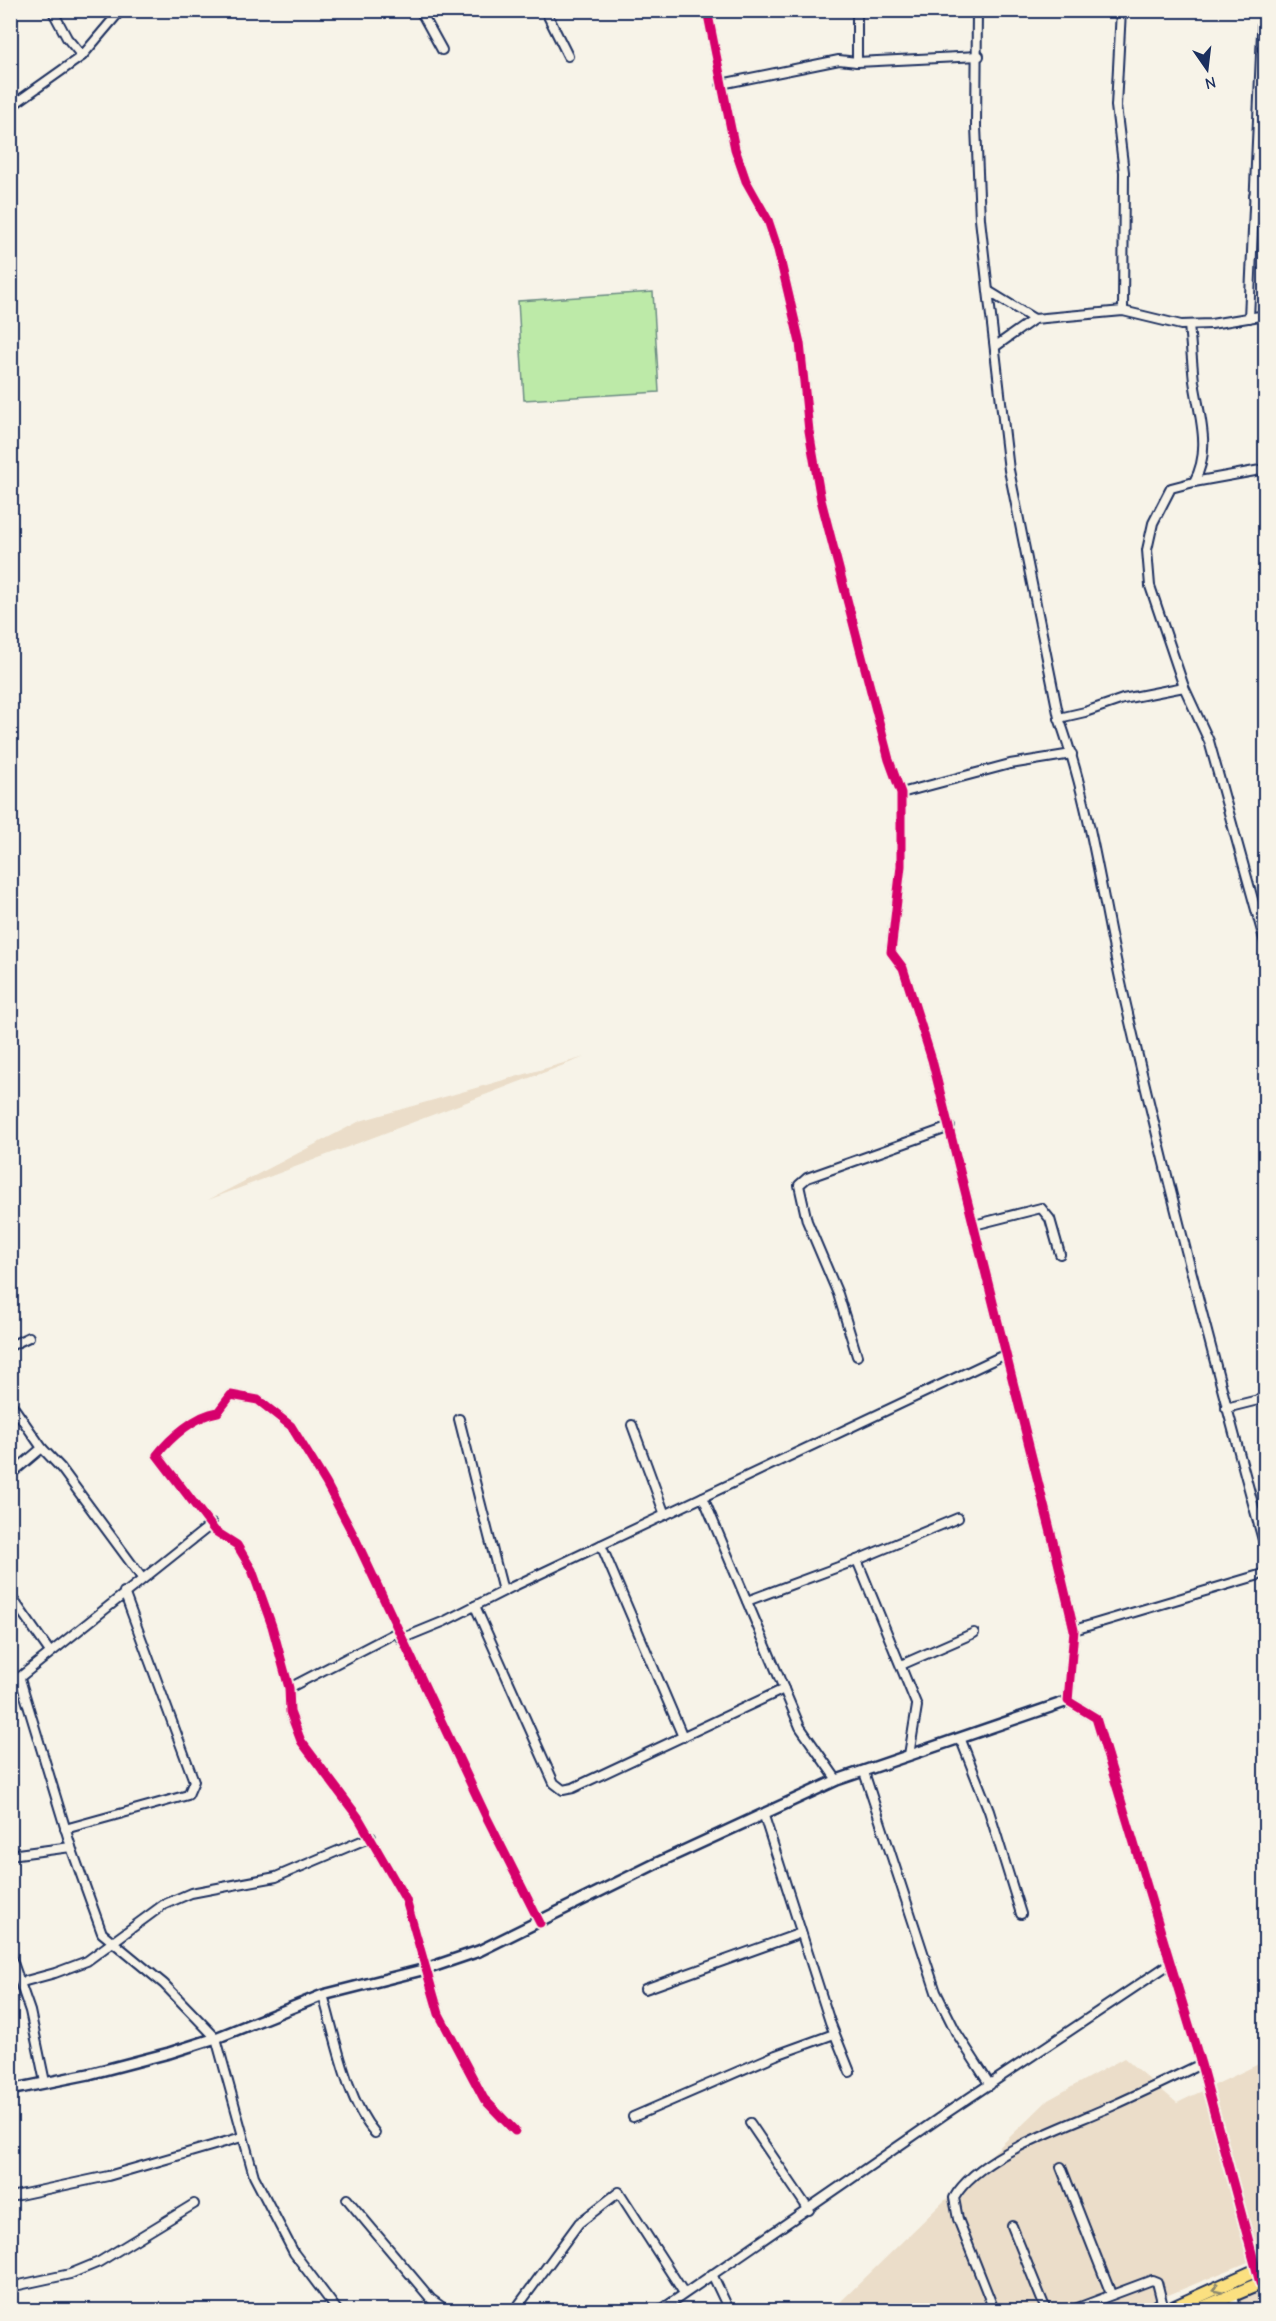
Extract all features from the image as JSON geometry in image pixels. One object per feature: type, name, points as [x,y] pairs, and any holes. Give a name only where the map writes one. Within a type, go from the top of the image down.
[{"type":"highway","points":[[1168,2310],[1261,2268]]},
{"type":"highway","points":[[1197,2310],[1263,2282]]},
{"type":"street","points":[[52,10],[67,38],[82,56]]},
{"type":"street","points":[[10,107],[82,56],[121,10]]},
{"type":"street","points":[[420,10],[442,50]]},
{"type":"street","points":[[545,10],[568,56]]},
{"type":"street","points":[[707,10],[735,149],[746,181],[768,220],[778,250],[800,343],[808,431],[821,500],[889,760],[901,793],[901,866],[891,952],[903,968],[914,999],[950,1127],[1074,1630],[1068,1701]]},
{"type":"street","points":[[857,10],[857,62]]},
{"type":"street","points":[[977,10],[979,56],[977,148],[987,291],[996,346],[1008,470],[1059,718],[1072,754],[1102,879],[1123,991],[1226,1408],[1266,1551]]},
{"type":"street","points":[[1121,10],[1116,106],[1124,172],[1123,311]]},
{"type":"street","points":[[1250,318],[1263,10]]},
{"type":"street","points":[[721,84],[825,62],[979,56]]},
{"type":"street","points":[[1254,196],[1266,195]]},
{"type":"street","points":[[987,291],[1034,319]]},
{"type":"street","points":[[996,346],[1034,319],[1123,311],[1189,325],[1266,315]]},
{"type":"street","points":[[1189,325],[1194,380],[1205,444],[1201,469],[1194,482]]},
{"type":"street","points":[[1266,469],[1171,488],[1153,523],[1147,550],[1150,586],[1184,687],[1209,741],[1266,946]]},
{"type":"street","points":[[1059,718],[1123,699],[1184,687]]},
{"type":"street","points":[[901,793],[1010,764],[1072,754]]},
{"type":"street","points":[[857,1356],[838,1294],[807,1221],[799,1185],[807,1178],[950,1127]]},
{"type":"street","points":[[974,1225],[1041,1208],[1050,1219],[1060,1254]]},
{"type":"street","points":[[10,1346],[29,1337]]},
{"type":"street","points":[[288,1688],[399,1635],[446,1622],[503,1591],[1006,1354]]},
{"type":"street","points":[[514,2131],[484,2099],[439,2014],[406,1900],[371,1837],[333,1781],[301,1741],[290,1712],[288,1688],[272,1626],[252,1570],[237,1545],[215,1531],[212,1524],[157,1455],[207,1414],[218,1412],[231,1395],[258,1400],[291,1426],[326,1483],[355,1538],[399,1635],[540,1923]]},
{"type":"street","points":[[1226,1408],[1266,1398]]},
{"type":"street","points":[[10,1402],[42,1448],[61,1468],[142,1578]]},
{"type":"street","points":[[459,1419],[503,1591]]},
{"type":"street","points":[[632,1425],[665,1515]]},
{"type":"street","points":[[10,1475],[42,1448]]},
{"type":"street","points":[[703,1497],[800,1727],[837,1780]]},
{"type":"street","points":[[747,1601],[857,1560],[958,1518]]},
{"type":"street","points":[[10,1684],[20,1679],[124,1592],[212,1524]]},
{"type":"street","points":[[601,1545],[683,1737]]},
{"type":"street","points":[[857,1560],[917,1706],[909,1755]]},
{"type":"street","points":[[1074,1630],[1266,1573]]},
{"type":"street","points":[[65,1829],[188,1795],[192,1790],[194,1781],[124,1592]]},
{"type":"street","points":[[10,1595],[50,1652]]},
{"type":"street","points":[[475,1606],[554,1783],[563,1790],[573,1788],[784,1689]]},
{"type":"street","points":[[901,1665],[974,1633]]},
{"type":"street","points":[[20,1679],[65,1829],[102,1933],[112,1944],[164,1984],[216,2038],[254,2176],[272,2215],[294,2253],[337,2310]]},
{"type":"street","points":[[10,2090],[89,2074],[216,2038],[323,1995],[426,1969],[479,1951],[540,1923],[657,1863],[764,1816],[837,1780],[961,1740],[1068,1701]]},
{"type":"street","points":[[1068,1701],[1096,1718],[1201,2064],[1261,2268],[1263,2282]]},
{"type":"street","points":[[961,1740],[989,1811],[1021,1914]]},
{"type":"street","points":[[864,1772],[936,1992],[956,2032],[990,2085]]},
{"type":"street","points":[[764,1816],[834,2034],[850,2072]]},
{"type":"street","points":[[22,1982],[87,1961],[163,1905],[191,1893],[276,1877],[371,1837]]},
{"type":"street","points":[[10,1855],[71,1847]]},
{"type":"street","points":[[645,1989],[801,1933]]},
{"type":"street","points":[[10,1954],[22,1982],[45,2082]]},
{"type":"street","points":[[661,2310],[1171,1963]]},
{"type":"street","points":[[323,1995],[354,2095],[363,2118],[375,2133]]},
{"type":"street","points":[[633,2118],[776,2055],[834,2034]]},
{"type":"street","points":[[994,2310],[958,2219],[954,2198],[962,2184],[986,2166],[1033,2140],[1201,2064]]},
{"type":"street","points":[[750,2122],[809,2210]]},
{"type":"street","points":[[10,2197],[108,2176],[242,2137]]},
{"type":"street","points":[[1061,2167],[1111,2294]]},
{"type":"street","points":[[515,2310],[579,2223],[619,2192],[684,2293]]},
{"type":"street","points":[[347,2199],[431,2299],[446,2310]]},
{"type":"street","points":[[10,2288],[70,2274],[99,2262],[194,2204]]},
{"type":"street","points":[[1012,2226],[1046,2310]]},
{"type":"street","points":[[712,2274],[729,2310]]},
{"type":"street","points":[[1072,2310],[1152,2280],[1157,2282],[1162,2302],[1148,2310]]},
{"type":"street","points":[[1233,2295],[1236,2310]]},
{"type":"street","points":[[10,2304],[12,2310]]},
{"type":"shaded area","points":[[585,1057],[208,1200],[360,1121]]},
{"type":"shaded area","points":[[1124,2058],[1177,2103],[1265,2061],[1265,2255],[1132,2310],[832,2310],[1048,2100]]},
{"type":"shaded area","points":[[1265,2287],[1265,2310],[1227,2310],[1226,2306]]},
{"type":"green space","points":[[653,292],[659,392],[524,400],[518,301]]},
{"type":"cycle path","points":[[707,10],[735,149],[746,181],[768,220],[778,250],[800,343],[809,431],[821,500],[889,760],[901,793],[901,866],[891,952],[903,968],[932,1060],[1053,1541],[1074,1630],[1068,1701],[1096,1718],[1201,2064],[1260,2283]]},
{"type":"cycle path","points":[[515,2131],[484,2099],[439,2014],[406,1900],[358,1817],[301,1741],[290,1712],[289,1688],[272,1626],[252,1570],[237,1545],[215,1531],[157,1455],[192,1422],[218,1412],[231,1395],[258,1400],[291,1426],[326,1483],[355,1538],[486,1816],[540,1923]]}]
